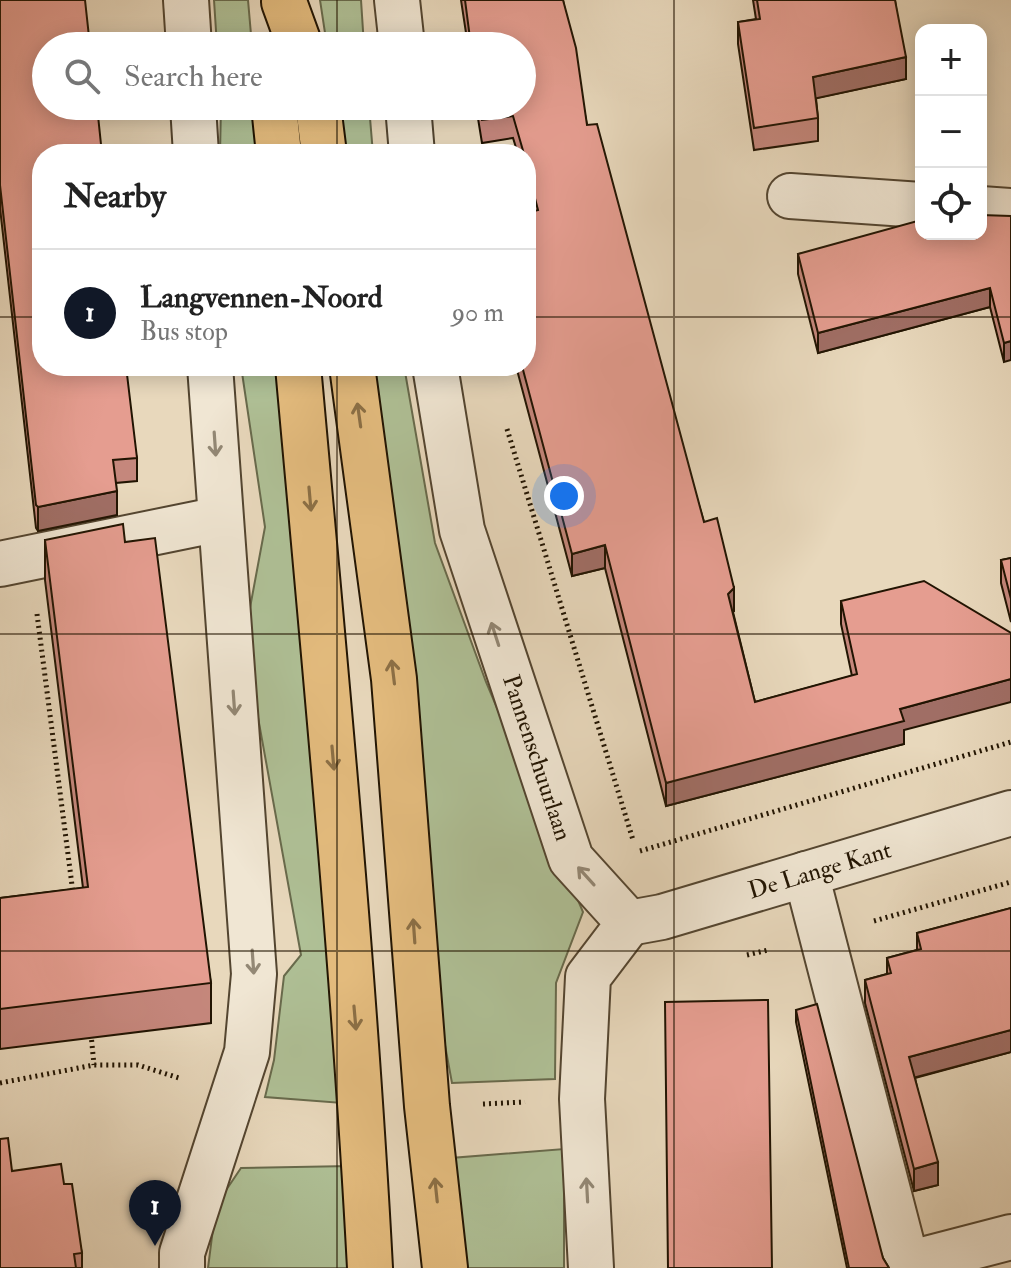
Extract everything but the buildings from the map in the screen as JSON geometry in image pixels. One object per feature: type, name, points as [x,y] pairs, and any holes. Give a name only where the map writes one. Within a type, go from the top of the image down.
[{"type":"main road","points":[[281,32],[284,1]]},
{"type":"main road","points":[[284,1],[295,32]]},
{"type":"main road","points":[[275,120],[278,144]]},
{"type":"main road","points":[[320,120],[323,144]]},
{"type":"main road","points":[[299,376],[344,879],[370,1268]]},
{"type":"main road","points":[[353,376],[394,679],[427,1106],[445,1268]]},
{"type":"street","points":[[186,0],[188,32]]},
{"type":"street","points":[[397,0],[400,32]]},
{"type":"street","points":[[194,120],[195,144]]},
{"type":"street","points":[[409,120],[411,144]]},
{"type":"street","points":[[790,196],[915,205]]},
{"type":"street","points":[[987,209],[1011,211]]},
{"type":"street","points":[[182,1268],[182,1253],[247,1052],[254,974],[211,376]]},
{"type":"street","name":"Pannenschuurlaan","points":[[437,376],[462,530],[571,859],[645,920]]},
{"type":"street","points":[[15,561],[220,519]]},
{"type":"street","name":"De Lange Kant","points":[[645,920],[1011,813]]},
{"type":"street","points":[[806,874],[907,1264],[1011,1237]]},
{"type":"street","points":[[591,1268],[582,1099],[588,977],[645,920]]},
{"type":"path","points":[[506,427],[637,852],[645,920]]},
{"type":"path","points":[[15,561],[74,907]]},
{"type":"path","points":[[637,852],[1011,742]]},
{"type":"path","points":[[90,1033],[94,1065]]},
{"type":"path","points":[[0,1083],[94,1065],[138,1065],[234,1096]]},
{"type":"green space","points":[[214,0],[248,0],[251,32],[216,32]]},
{"type":"green space","points":[[320,0],[361,0],[363,32],[325,32]]},
{"type":"green space","points":[[221,120],[259,120],[262,144],[220,144]]},
{"type":"green space","points":[[337,120],[370,120],[372,144],[340,144]]},
{"type":"green space","points":[[242,376],[282,376],[342,1103],[265,1097],[274,1060],[284,976],[301,955],[244,640],[265,527]]},
{"type":"green space","points":[[371,376],[406,376],[435,543],[486,682],[583,912],[556,983],[555,1079],[452,1083],[437,1002]]},
{"type":"green space","points":[[564,1149],[564,1268],[462,1268],[451,1158]]},
{"type":"green space","points":[[350,1166],[359,1268],[208,1268],[216,1205],[241,1168]]},
{"type":"place","name":"Langvennen-Noord","points":[[155,1246]]}]
